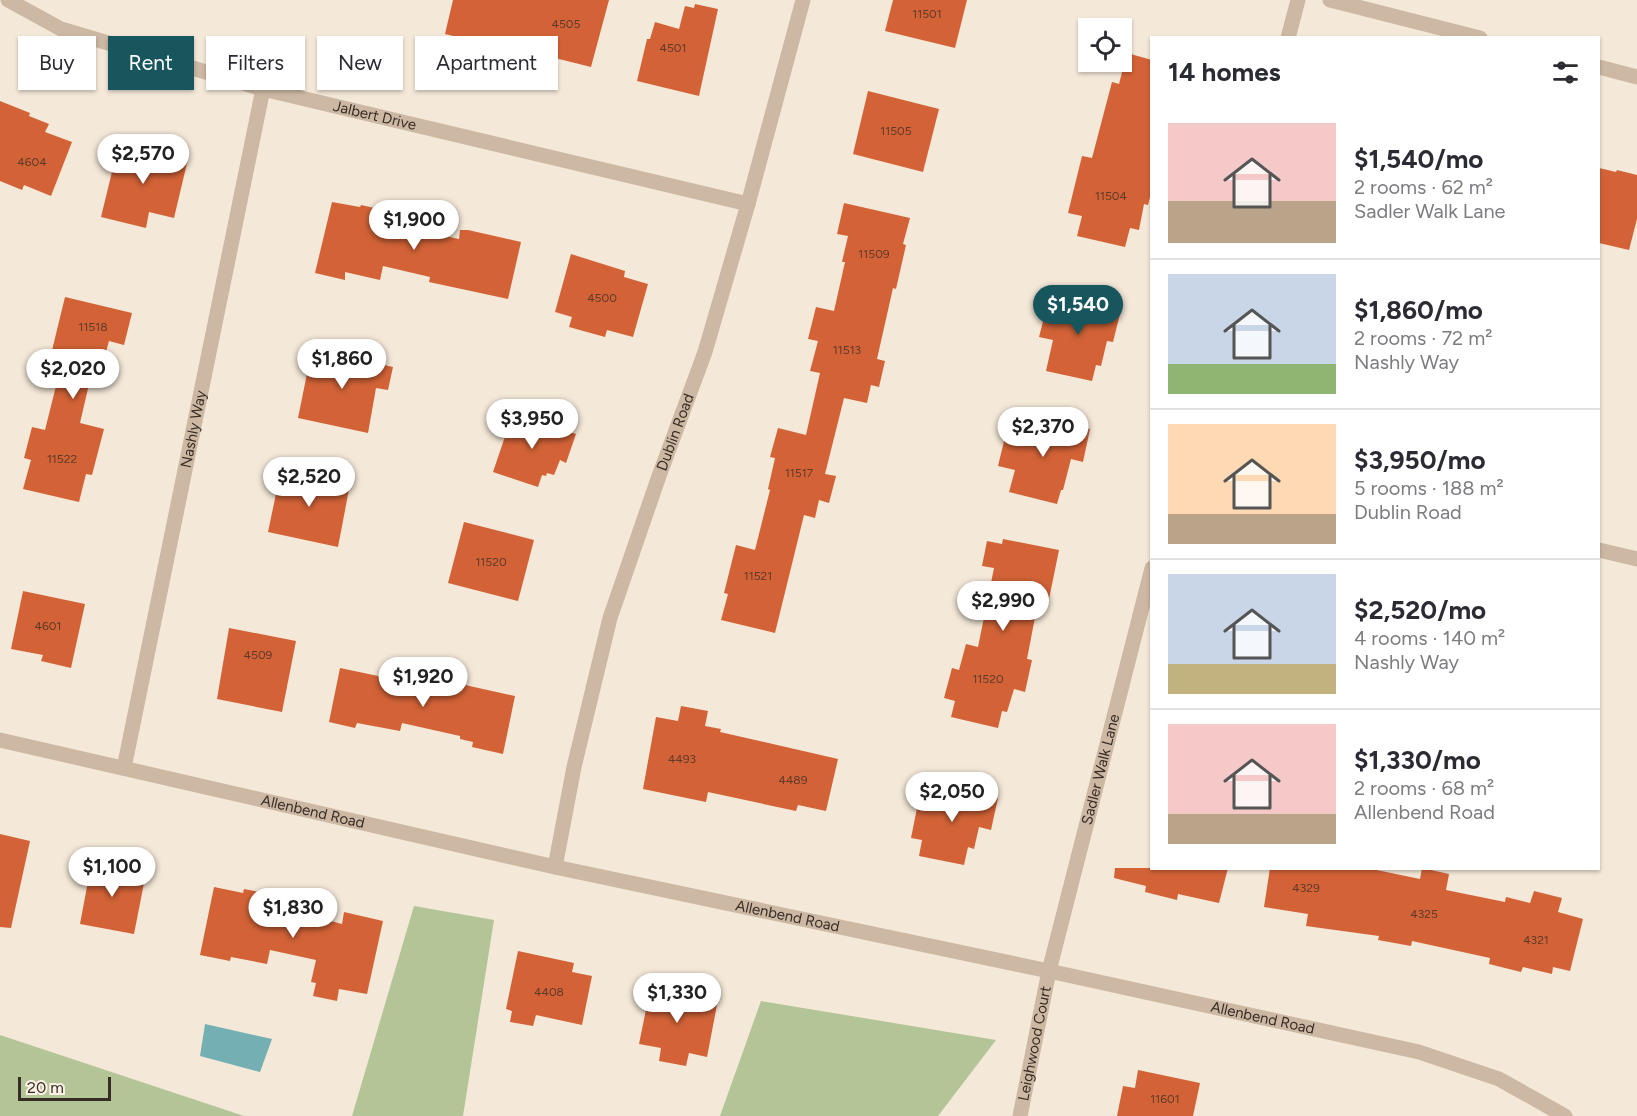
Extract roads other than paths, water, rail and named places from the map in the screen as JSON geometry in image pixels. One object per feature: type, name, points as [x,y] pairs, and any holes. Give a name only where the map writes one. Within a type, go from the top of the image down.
[{"type":"street","name":"Jalbert Drive","points":[[8,0],[61,29],[206,72]]},
{"type":"street","name":"Dublin Road","points":[[555,867],[574,767],[610,618],[705,352],[803,0]]},
{"type":"street","points":[[1289,36],[1298,0]]},
{"type":"street","points":[[1330,0],[1472,36]]},
{"type":"street","points":[[1600,67],[1637,77]]},
{"type":"street","name":"Nashly Way","points":[[124,768],[263,90]]},
{"type":"street","name":"Jalbert Drive","points":[[267,90],[748,204]]},
{"type":"street","points":[[1600,550],[1637,559]]},
{"type":"street","name":"Sadler Walk Lane","points":[[1049,971],[1150,576]]},
{"type":"street","name":"Allenbend Road","points":[[0,740],[555,867],[1419,1052],[1499,1079],[1565,1116]]},
{"type":"street","name":"Leighwood Court","points":[[1020,1116],[1049,971]]},
{"type":"water","points":[[205,1024],[272,1039],[260,1072],[200,1056]]}]
